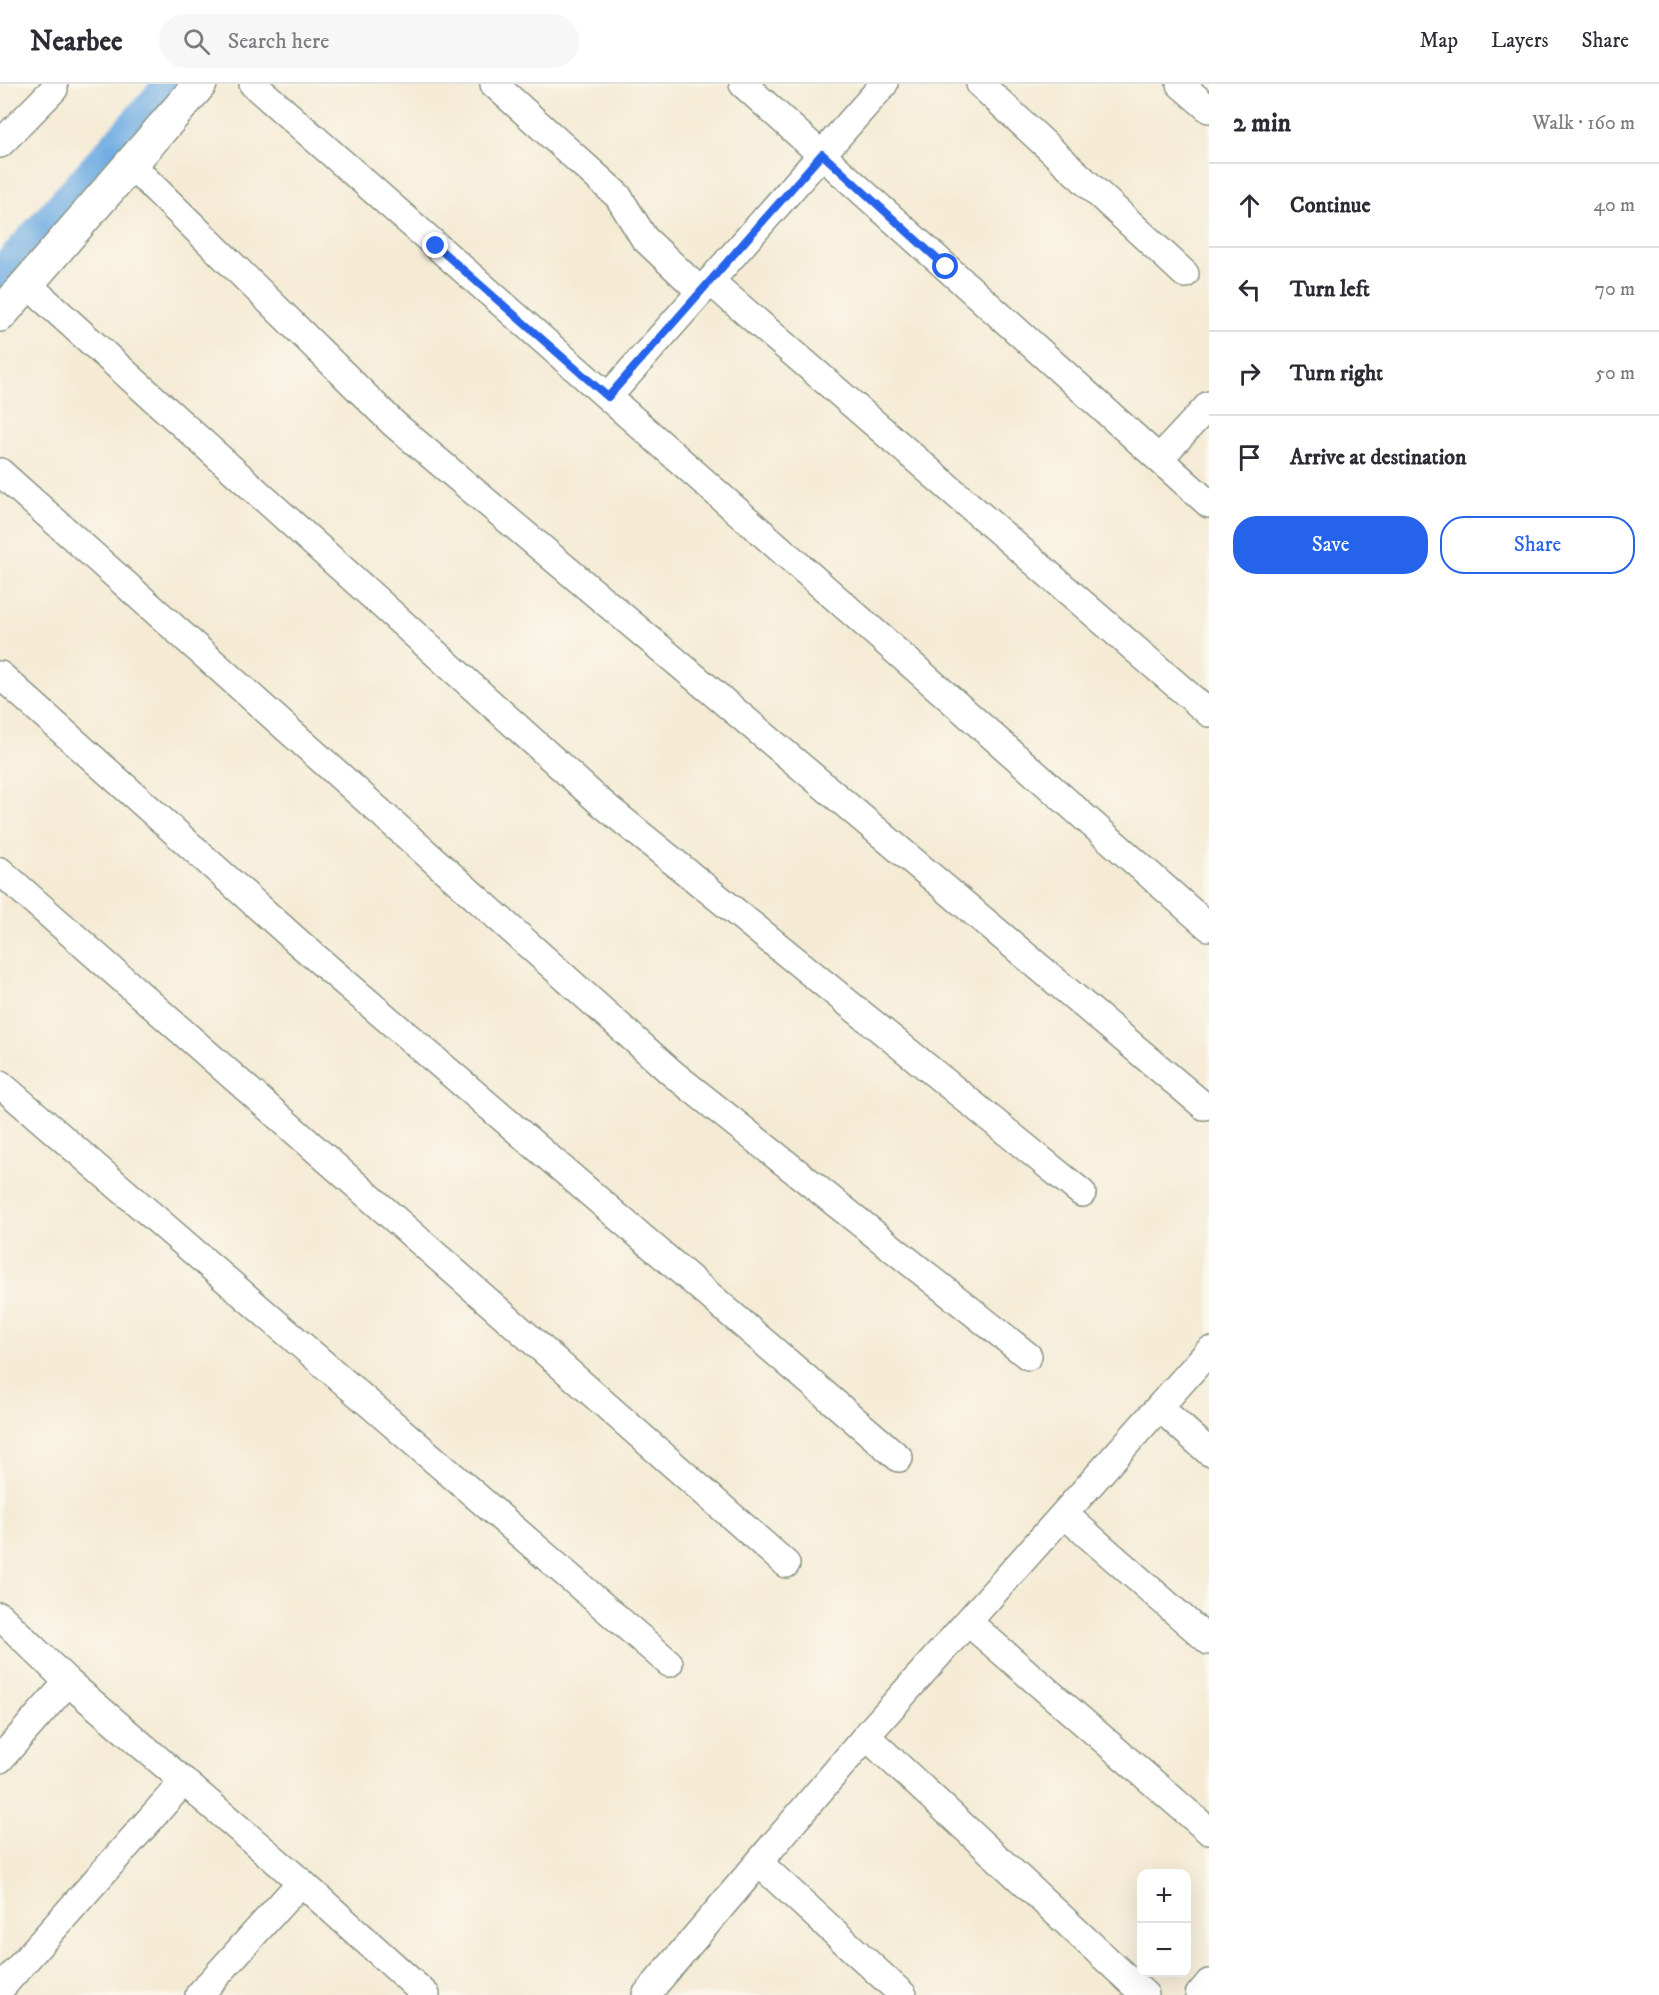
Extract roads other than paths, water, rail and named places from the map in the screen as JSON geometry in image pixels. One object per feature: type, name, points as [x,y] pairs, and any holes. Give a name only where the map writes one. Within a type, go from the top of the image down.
[{"type":"street","points":[[0,315],[200,84]]},
{"type":"street","points":[[252,84],[1209,927]]},
{"type":"street","points":[[494,84],[618,196],[644,238],[705,286],[1209,713]]},
{"type":"street","points":[[743,84],[1209,504]]},
{"type":"street","points":[[608,397],[884,84]]},
{"type":"street","points":[[980,84],[1185,274]]},
{"type":"street","points":[[1180,84],[1209,109]]},
{"type":"street","points":[[0,144],[54,88]]},
{"type":"street","points":[[131,165],[394,424],[1204,1106]]},
{"type":"street","points":[[27,285],[599,801],[1082,1193]]},
{"type":"street","points":[[1160,459],[1209,405]]},
{"type":"street","points":[[0,472],[672,1073],[1028,1356]]},
{"type":"street","points":[[0,675],[300,944],[899,1458]]},
{"type":"street","points":[[0,871],[786,1564]]},
{"type":"street","points":[[0,1084],[669,1664]]},
{"type":"street","points":[[651,1994],[866,1736],[1209,1352]]},
{"type":"street","points":[[1160,1407],[1209,1452]]},
{"type":"street","points":[[1064,1514],[1209,1641]]},
{"type":"street","points":[[0,1616],[68,1682],[301,1882],[418,1992]]},
{"type":"street","points":[[968,1622],[1209,1831]]},
{"type":"street","points":[[0,1759],[68,1682]]},
{"type":"street","points":[[866,1736],[1145,1995]]},
{"type":"street","points":[[0,1989],[184,1781]]},
{"type":"street","points":[[759,1863],[903,1995]]},
{"type":"street","points":[[199,1995],[301,1882]]},
{"type":"street","points":[[1198,1995],[1209,1983]]},
{"type":"waterway","points":[[0,275],[171,84]]}]
